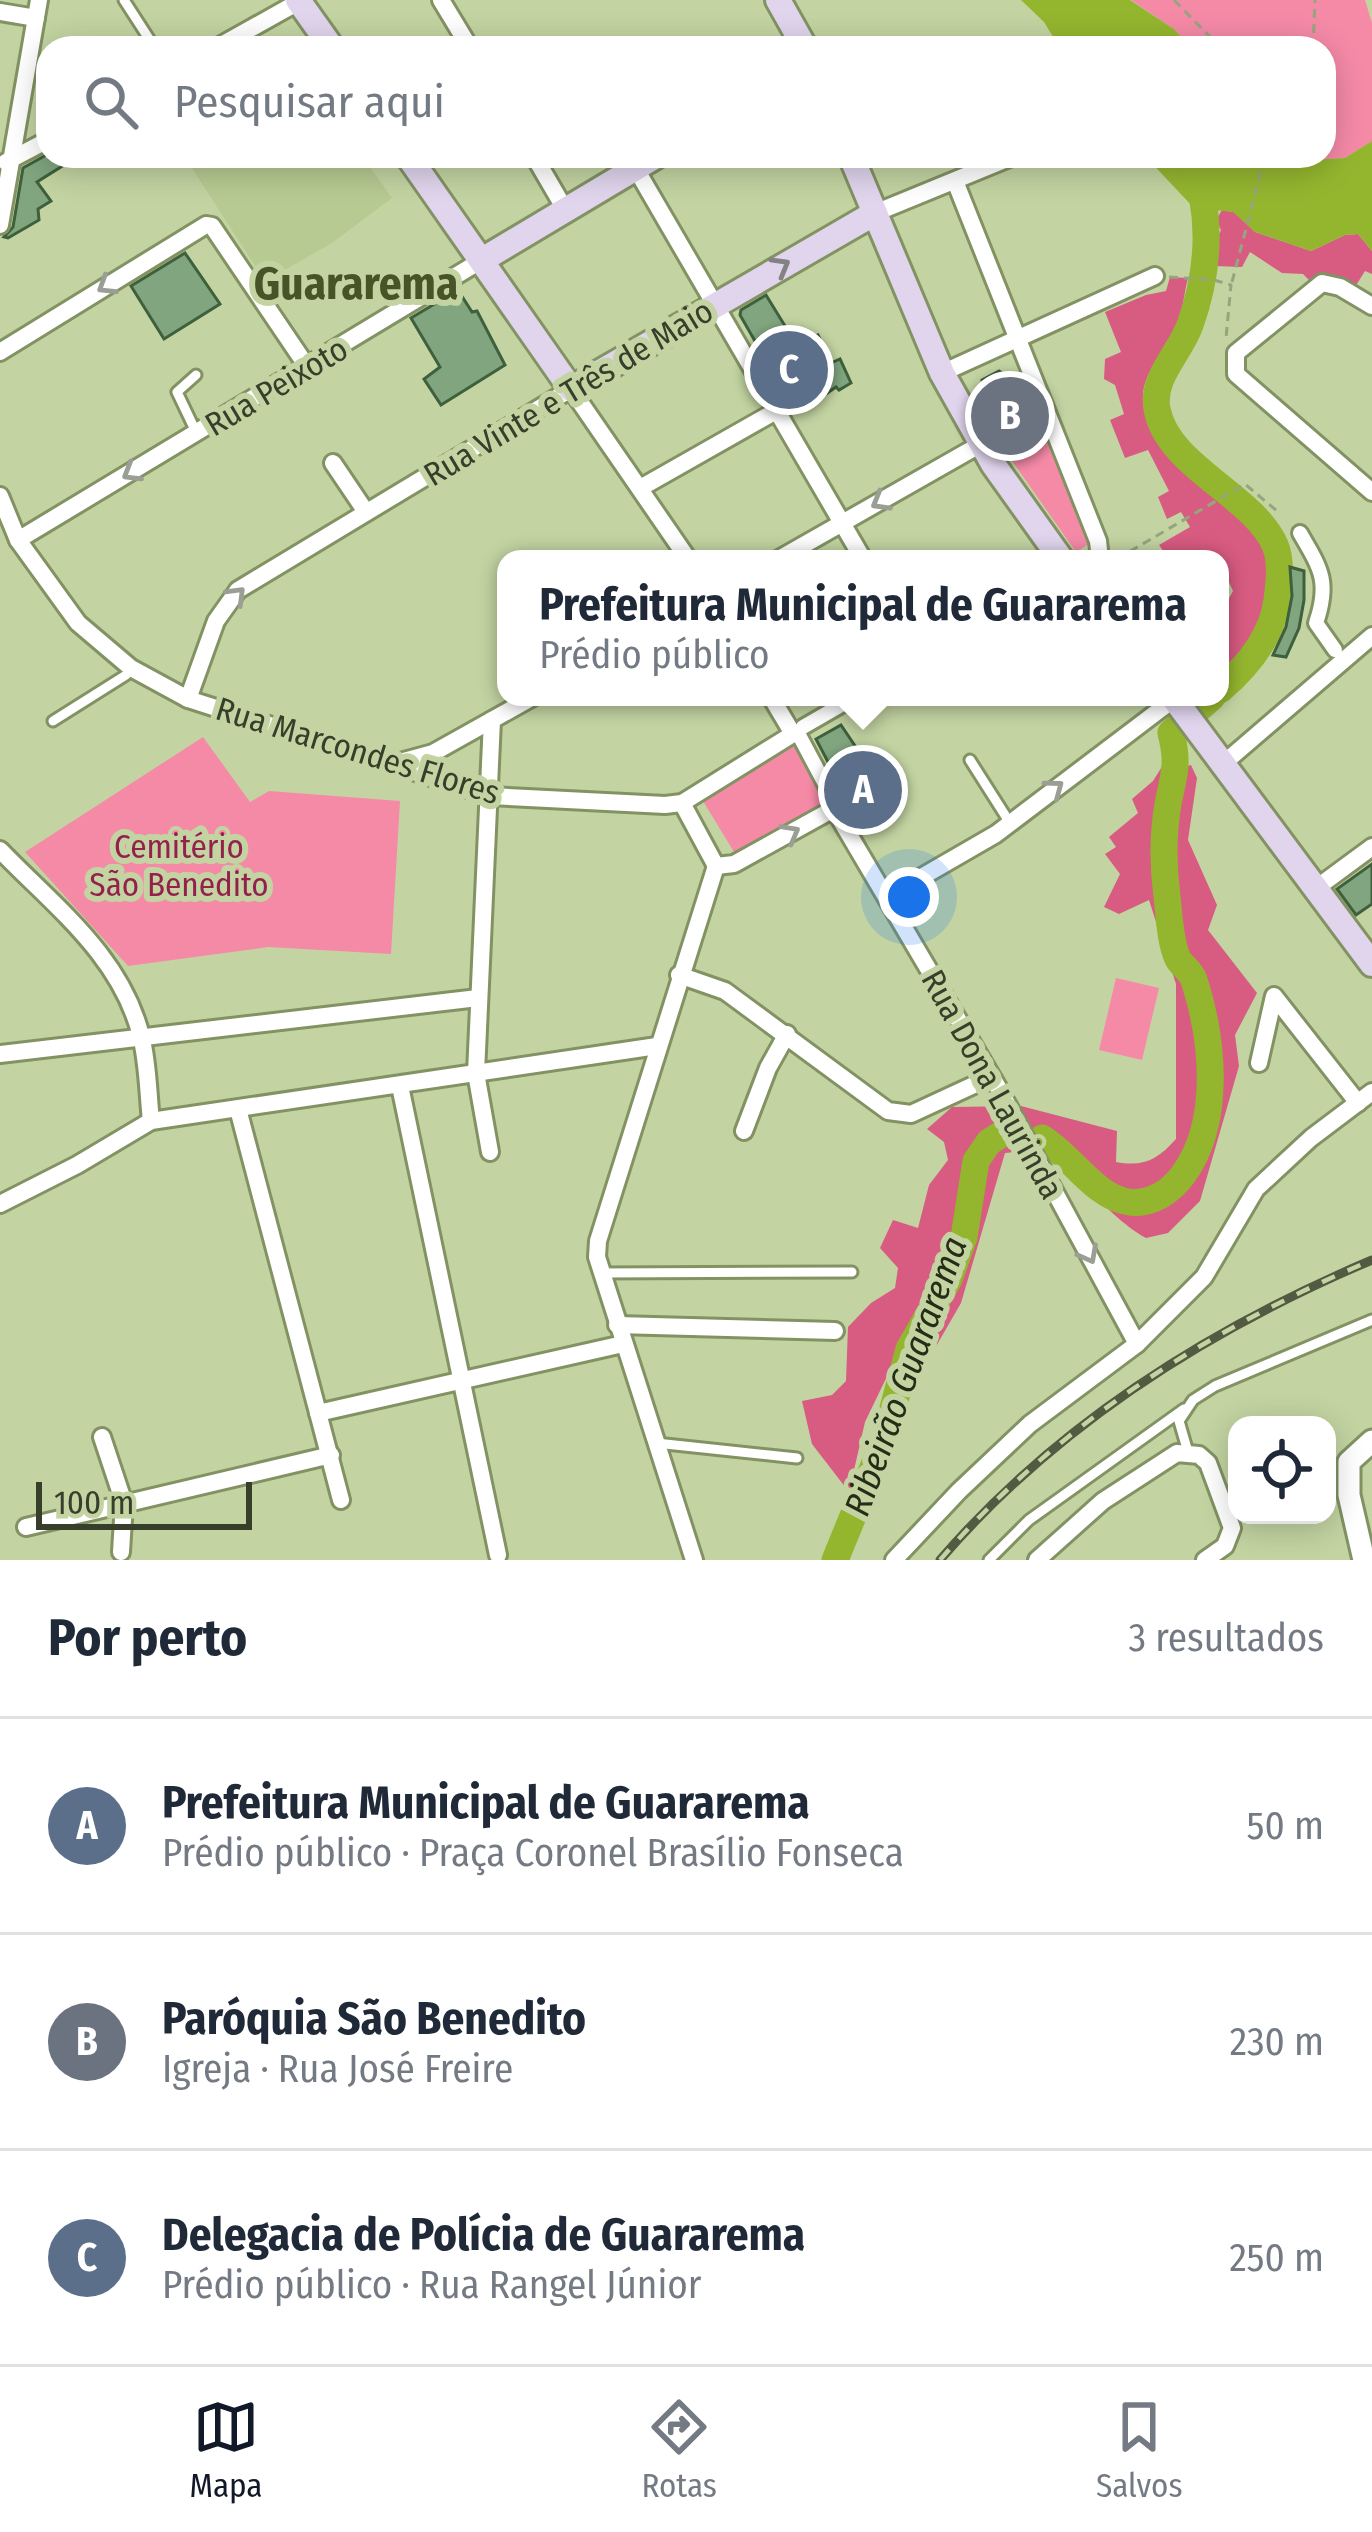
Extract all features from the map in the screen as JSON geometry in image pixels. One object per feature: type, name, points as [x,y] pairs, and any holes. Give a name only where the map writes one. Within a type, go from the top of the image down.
[{"type":"main road","points":[[300,0],[324,36]]},
{"type":"main road","points":[[778,0],[798,36]]},
{"type":"main road","points":[[417,168],[571,388]]},
{"type":"main road","name":"Rua Peixoto","points":[[482,260],[636,168]]},
{"type":"main road","points":[[856,168],[942,373],[981,444],[1054,550]]},
{"type":"main road","name":"Rua Vinte e Três de Maio","points":[[571,388],[875,213]]},
{"type":"main road","points":[[1180,706],[1372,964]]},
{"type":"street","points":[[237,36],[300,0]]},
{"type":"street","points":[[442,0],[463,36]]},
{"type":"street","points":[[0,12],[38,9],[5,163],[0,225]]},
{"type":"street","points":[[5,163],[36,146]]},
{"type":"street","points":[[541,168],[566,211]]},
{"type":"street","points":[[649,168],[776,411],[858,550]]},
{"type":"street","name":"Rua Vinte e Três de Maio","points":[[875,213],[986,168]]},
{"type":"street","points":[[955,181],[1099,550]]},
{"type":"street","points":[[0,352],[206,225],[212,226],[308,368]]},
{"type":"street","name":"Rua Peixoto","points":[[17,540],[482,260]]},
{"type":"street","points":[[942,373],[1155,276]]},
{"type":"street","points":[[1372,306],[1340,287],[1322,283],[1236,353],[1233,367],[1372,492]]},
{"type":"street","points":[[571,388],[682,550]]},
{"type":"street","name":"Rua Vinte e Três de Maio","points":[[188,699],[216,621],[238,590],[571,388]]},
{"type":"street","points":[[642,487],[776,411]]},
{"type":"street","points":[[795,550],[981,444]]},
{"type":"street","points":[[333,464],[366,512]]},
{"type":"street","name":"Rua Marcondes Flores","points":[[0,496],[17,540],[78,623],[131,668],[188,699],[490,796],[665,806],[682,802],[799,733]]},
{"type":"street","points":[[1300,533],[1324,583],[1325,597],[1316,623],[1334,650]]},
{"type":"street","points":[[1224,763],[1372,636]]},
{"type":"street","points":[[389,765],[433,753],[517,706]]},
{"type":"street","points":[[778,706],[799,733],[833,799]]},
{"type":"street","points":[[799,733],[841,706]]},
{"type":"street","points":[[887,897],[1010,823],[1169,706]]},
{"type":"street","points":[[490,1153],[476,1073],[492,720]]},
{"type":"street","points":[[433,753],[428,765],[434,779]]},
{"type":"street","points":[[682,802],[725,865],[679,975],[598,1241],[601,1273],[617,1325],[698,1559]]},
{"type":"street","name":"Rua Dona Laurinda","points":[[725,865],[828,812],[837,814],[991,1077],[1137,1345]]},
{"type":"street","points":[[1315,889],[1372,847]]},
{"type":"street","points":[[0,850],[112,968],[142,1038],[152,1121]]},
{"type":"street","points":[[679,975],[725,992],[899,1115],[911,1114],[991,1077]]},
{"type":"street","points":[[894,1560],[1030,1424],[1137,1345],[1204,1276],[1256,1189],[1280,1163],[1365,1098],[1274,996],[1259,1063]]},
{"type":"street","points":[[0,1054],[478,998]]},
{"type":"street","points":[[744,1131],[787,1034]]},
{"type":"street","points":[[0,1204],[152,1121],[657,1046]]},
{"type":"street","points":[[400,1086],[498,1555]]},
{"type":"street","points":[[238,1109],[341,1500]]},
{"type":"street","points":[[617,1325],[835,1331]]},
{"type":"street","points":[[319,1413],[623,1344]]},
{"type":"street","points":[[102,1437],[124,1503],[122,1552]]},
{"type":"street","points":[[1364,1560],[1348,1495],[1349,1462],[1372,1441]]},
{"type":"street","points":[[1047,1557],[1103,1501],[1177,1453],[1188,1452],[1208,1463],[1232,1528],[1225,1546],[1205,1560]]},
{"type":"street","points":[[26,1527],[331,1455]]},
{"type":"lane","points":[[124,0],[146,36]]},
{"type":"lane","points":[[196,375],[177,392],[196,434]]},
{"type":"lane","points":[[52,721],[131,668]]},
{"type":"lane","points":[[970,760],[1010,823]]},
{"type":"lane","points":[[601,1273],[852,1272]]},
{"type":"lane","points":[[989,1560],[1028,1520],[1215,1386],[1372,1320]]},
{"type":"lane","points":[[1184,1409],[1179,1421],[1188,1452]]},
{"type":"lane","points":[[656,1443],[797,1458]]},
{"type":"path","points":[[1174,0],[1209,36]]},
{"type":"path","points":[[1314,36],[1315,0]]},
{"type":"path","points":[[1226,343],[1231,285],[1262,168]]},
{"type":"path","points":[[1155,276],[1231,285]]},
{"type":"path","points":[[1132,550],[1245,484],[1277,512]]},
{"type":"shaded area","points":[[1021,0],[1130,0],[1180,36],[1053,36]]},
{"type":"shaded area","points":[[1372,141],[1372,251],[1358,234],[1311,251],[1255,232],[1233,212],[1194,208],[1156,168],[1336,168],[1336,159]]},
{"type":"shaded area","points":[[192,168],[371,168],[392,198],[332,243],[265,281]]},
{"type":"shaded area","points":[[1222,210],[1234,212],[1255,232],[1311,251],[1358,234],[1372,251],[1372,274],[1365,271],[1355,287],[1327,276],[1312,283],[1303,274],[1282,273],[1250,252],[1242,267],[1213,266],[1213,247],[1221,230],[1216,220]]},
{"type":"shaded area","points":[[1170,277],[1188,278],[1178,324],[1144,390],[1150,427],[1166,451],[1236,512],[1255,534],[1267,561],[1269,594],[1263,617],[1229,662],[1233,591],[1229,550],[1163,550],[1159,545],[1190,527],[1181,512],[1167,519],[1158,497],[1169,491],[1148,450],[1125,458],[1110,420],[1124,414],[1115,385],[1104,379],[1105,359],[1121,352],[1105,312],[1166,291]]},
{"type":"shaded area","points":[[1168,757],[1183,767],[1191,765],[1197,778],[1188,840],[1217,905],[1208,930],[1257,993],[1235,1035],[1239,1066],[1200,1201],[1168,1233],[1146,1238],[1064,1169],[1027,1153],[1005,1153],[961,1303],[916,1381],[892,1366],[865,1422],[849,1492],[812,1444],[802,1401],[832,1395],[846,1381],[848,1327],[871,1303],[895,1288],[898,1268],[880,1248],[893,1220],[918,1228],[929,1185],[948,1160],[944,1142],[927,1129],[952,1107],[1021,1106],[1117,1131],[1116,1162],[1149,1160],[1176,1139],[1176,984],[1149,900],[1119,914],[1104,907],[1120,874],[1105,854],[1116,847],[1109,837],[1138,813],[1132,799],[1153,781]]},
{"type":"green space","points":[[1131,0],[1365,0],[1372,23],[1372,141],[1336,159],[1336,36],[1180,36]]},
{"type":"green space","points":[[1044,435],[1089,544],[1075,550],[1008,455]]},
{"type":"green space","name":"Cemitério São Benedito","points":[[203,737],[250,802],[269,791],[400,801],[391,954],[268,947],[128,966],[25,852]]},
{"type":"green space","points":[[793,742],[827,802],[734,852],[703,801]]},
{"type":"green space","points":[[1116,978],[1159,988],[1142,1060],[1099,1050]]},
{"type":"building","points":[[36,161],[36,168],[59,168],[37,182],[51,201],[38,209],[39,220],[8,238],[4,237],[13,227],[23,168]]},
{"type":"building","points":[[185,253],[220,304],[164,339],[131,286]]},
{"type":"building","points":[[458,290],[472,312],[477,311],[505,365],[441,405],[424,379],[440,367],[411,318]]},
{"type":"building","points":[[766,295],[793,339],[818,335],[831,363],[840,359],[851,383],[839,390],[836,387],[803,410],[800,406],[794,409],[740,315]]},
{"type":"building","points":[[999,371],[1013,375],[1036,428],[1013,435],[1002,446],[985,404],[975,397],[983,389],[982,380]]},
{"type":"building","points":[[1290,567],[1304,571],[1304,600],[1299,628],[1286,657],[1273,655],[1286,627],[1292,596]]},
{"type":"building","points":[[841,725],[895,805],[861,825],[816,739]]},
{"type":"building","points":[[1372,864],[1372,904],[1356,915],[1337,889]]},
{"type":"waterway","points":[[1195,168],[1205,219],[1202,283],[1190,325],[1158,387],[1157,409],[1177,447],[1264,527],[1275,545],[1279,565],[1270,626],[1249,661],[1229,681]]},
{"type":"waterway","name":"Ribeirão Guararema","points":[[1042,1138],[1094,1184],[1129,1202],[1153,1199],[1167,1191],[1183,1175],[1204,1130],[1210,1080],[1206,1028],[1194,980],[1173,945],[1164,838],[1175,769],[1171,733],[1202,706]]},
{"type":"waterway","name":"Ribeirão Guararema","points":[[835,1560],[885,1438],[909,1349],[949,1279],[964,1237],[976,1161],[989,1142],[1005,1132]]},
{"type":"railway","points":[[940,1560],[1034,1466],[1138,1385],[1252,1317],[1372,1260]]},
{"type":"place","name":"Delegacia de Polícia de Guararema","points":[[789,370]]},
{"type":"place","name":"Paróquia São Benedito","points":[[1010,416]]},
{"type":"place","name":"Prefeitura Municipal de Guararema","points":[[863,790]]},
{"type":"district","name":"Guararema","points":[[356,283]]}]
